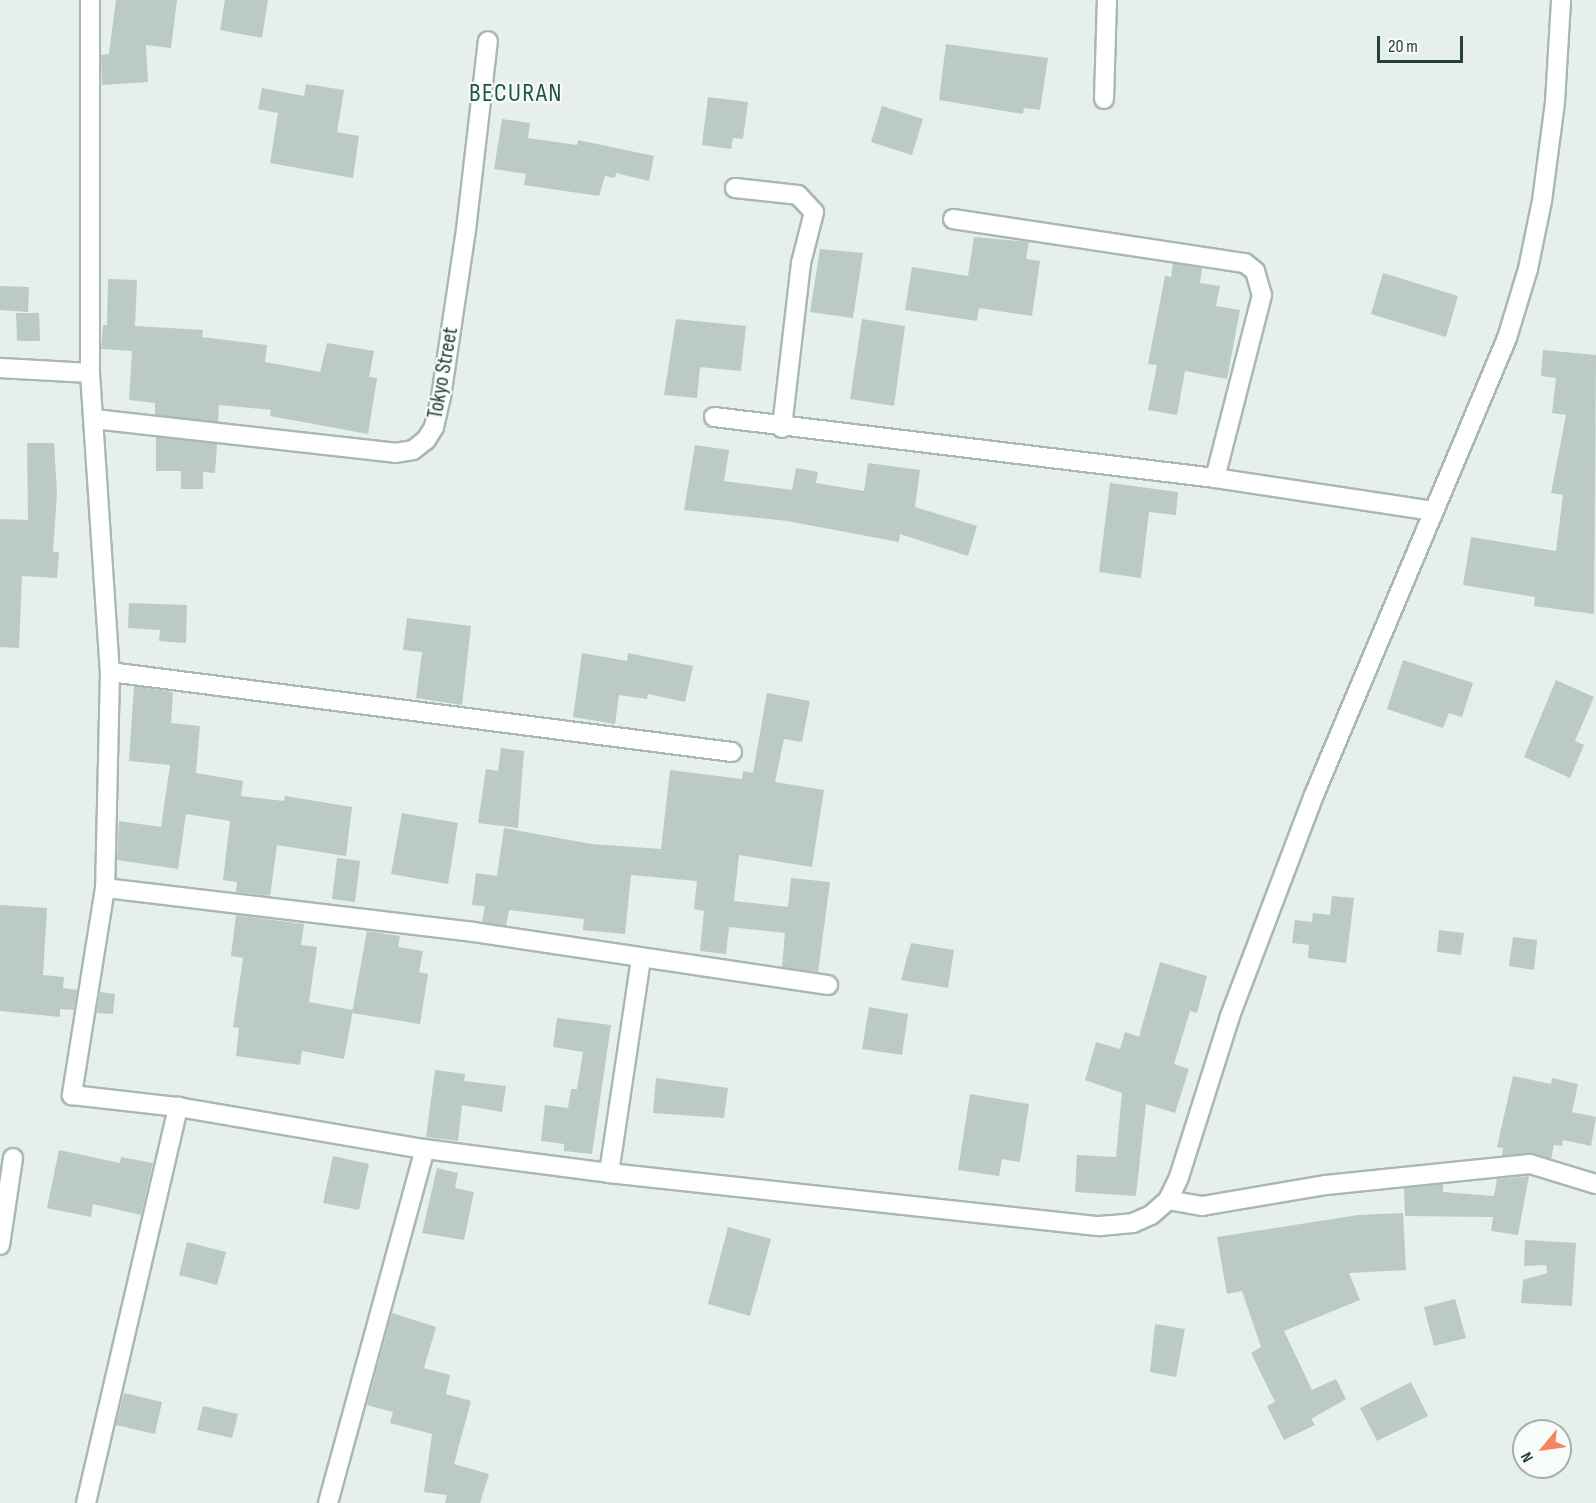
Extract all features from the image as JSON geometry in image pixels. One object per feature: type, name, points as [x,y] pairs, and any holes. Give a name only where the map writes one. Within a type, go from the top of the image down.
[{"type":"street","points":[[90,0],[90,373],[110,672],[105,888],[72,1095],[178,1107],[425,1149],[609,1173],[1100,1226],[1133,1224],[1151,1215],[1168,1200],[1179,1176],[1230,1016],[1314,795],[1507,338],[1528,269],[1555,102],[1561,0]]},
{"type":"street","points":[[1104,99],[1107,0]]},
{"type":"street","name":"Tokyo Street","points":[[93,418],[395,453],[413,450],[426,440],[434,427],[441,397],[466,230],[488,41]]},
{"type":"street","points":[[735,188],[798,195],[814,212],[801,262],[782,428]]},
{"type":"street","points":[[953,219],[1245,263],[1255,271],[1262,295],[1215,478]]},
{"type":"street","points":[[0,369],[90,373]]},
{"type":"street","points":[[714,417],[782,428],[1215,478],[1433,511]]},
{"type":"street","points":[[110,672],[732,752]]},
{"type":"street","points":[[105,888],[473,932],[641,960],[828,985]]},
{"type":"street","points":[[609,1173],[641,960]]},
{"type":"street","points":[[86,1503],[178,1107]]},
{"type":"street","points":[[328,1503],[425,1149]]},
{"type":"street","points":[[0,1245],[13,1158]]},
{"type":"street","points":[[1168,1200],[1202,1206],[1326,1185],[1530,1164],[1596,1184]]},
{"type":"building","points":[[116,0],[177,0],[171,48],[146,45],[148,82],[102,85],[101,55],[109,54]]},
{"type":"building","points":[[225,0],[268,0],[262,38],[220,30]]},
{"type":"building","points":[[946,44],[1048,58],[1040,110],[1024,108],[1023,114],[939,100]]},
{"type":"building","points":[[306,84],[344,90],[337,132],[359,136],[353,178],[270,163],[278,113],[258,109],[262,88],[304,96]]},
{"type":"building","points":[[708,97],[748,102],[743,139],[733,138],[731,149],[702,145]]},
{"type":"building","points":[[882,106],[923,119],[912,155],[871,142]]},
{"type":"building","points":[[502,119],[530,123],[528,138],[577,145],[578,140],[654,156],[649,181],[616,173],[615,178],[605,176],[599,196],[524,185],[526,174],[494,169]]},
{"type":"building","points":[[974,237],[1029,242],[1026,259],[1040,261],[1032,316],[979,308],[977,321],[905,310],[912,267],[968,276]]},
{"type":"building","points":[[820,249],[863,253],[853,318],[810,312]]},
{"type":"building","points":[[1173,263],[1202,268],[1200,283],[1220,286],[1216,306],[1240,310],[1227,379],[1185,371],[1177,415],[1148,410],[1157,365],[1148,364],[1165,276],[1171,277]]},
{"type":"building","points":[[1383,273],[1458,296],[1446,337],[1371,314]]},
{"type":"building","points":[[108,279],[137,280],[135,326],[203,330],[202,337],[267,345],[265,362],[320,372],[327,343],[374,351],[369,377],[377,378],[368,434],[270,416],[271,410],[219,405],[218,422],[155,415],[155,403],[129,400],[132,351],[101,349],[103,325],[107,325]]},
{"type":"building","points":[[0,286],[29,287],[28,312],[0,310]]},
{"type":"building","points":[[16,313],[39,313],[40,341],[17,341]]},
{"type":"building","points":[[676,319],[746,326],[741,371],[700,367],[697,398],[664,395]]},
{"type":"building","points":[[862,319],[905,326],[894,406],[850,399]]},
{"type":"building","points":[[1543,350],[1596,355],[1594,614],[1534,606],[1535,597],[1463,585],[1471,537],[1556,551],[1563,495],[1551,493],[1566,415],[1552,413],[1556,378],[1541,376]]},
{"type":"building","points":[[156,437],[217,444],[215,473],[203,472],[203,489],[181,489],[181,471],[156,471]]},
{"type":"building","points":[[27,443],[54,443],[57,494],[53,552],[59,552],[57,578],[22,576],[19,648],[0,647],[0,519],[28,520]]},
{"type":"building","points":[[695,445],[729,450],[724,481],[792,490],[796,468],[818,472],[816,483],[864,491],[868,463],[920,470],[915,507],[977,526],[968,556],[900,534],[899,542],[787,521],[684,510]]},
{"type":"building","points":[[1110,483],[1178,492],[1176,515],[1149,512],[1141,578],[1099,572]]},
{"type":"building","points":[[129,603],[187,605],[186,643],[159,641],[160,630],[128,628]]},
{"type":"building","points":[[407,618],[471,626],[462,705],[416,698],[422,652],[403,650]]},
{"type":"building","points":[[582,653],[627,661],[628,653],[693,666],[685,702],[648,694],[647,699],[619,695],[615,724],[573,717]]},
{"type":"building","points":[[1403,660],[1473,683],[1462,717],[1449,713],[1443,728],[1387,709]]},
{"type":"building","points":[[1556,680],[1594,697],[1575,741],[1584,745],[1570,778],[1524,757]]},
{"type":"building","points":[[134,686],[173,692],[171,723],[200,726],[196,773],[243,781],[241,796],[284,801],[285,796],[352,807],[346,856],[277,845],[270,896],[236,892],[237,882],[223,880],[230,821],[186,814],[178,869],[117,860],[119,821],[161,827],[170,765],[129,761]]},
{"type":"building","points":[[767,693],[810,701],[802,742],[784,739],[775,782],[824,790],[812,867],[739,855],[734,901],[788,907],[791,878],[830,882],[818,972],[782,967],[785,933],[729,927],[726,954],[700,951],[704,911],[694,909],[697,881],[631,875],[625,934],[583,930],[584,919],[509,910],[506,926],[482,922],[485,906],[472,905],[476,873],[497,876],[504,828],[591,844],[661,849],[670,770],[742,779],[743,771],[753,773]]},
{"type":"building","points":[[501,748],[524,751],[518,828],[478,823],[486,769],[498,771]]},
{"type":"building","points":[[402,813],[458,823],[448,884],[391,874]]},
{"type":"building","points":[[337,858],[360,861],[355,902],[332,899]]},
{"type":"building","points":[[1332,896],[1354,898],[1346,963],[1308,958],[1309,945],[1292,943],[1295,920],[1312,922],[1313,913],[1330,915]]},
{"type":"building","points":[[0,905],[47,908],[43,975],[64,977],[63,988],[77,990],[74,1010],[60,1009],[60,1017],[0,1011]]},
{"type":"building","points":[[236,915],[304,924],[301,945],[317,947],[309,1002],[353,1010],[344,1059],[302,1051],[300,1065],[236,1056],[239,1028],[233,1027],[243,958],[231,956]]},
{"type":"building","points":[[1439,930],[1464,933],[1461,955],[1437,952]]},
{"type":"building","points":[[367,931],[400,936],[398,947],[423,951],[419,972],[428,974],[420,1024],[352,1013]]},
{"type":"building","points":[[1513,937],[1537,940],[1534,970],[1509,966]]},
{"type":"building","points":[[911,943],[954,950],[948,988],[901,980]]},
{"type":"building","points":[[1160,962],[1207,976],[1197,1013],[1190,1011],[1174,1064],[1189,1069],[1175,1113],[1146,1104],[1136,1196],[1075,1192],[1077,1155],[1116,1157],[1122,1093],[1085,1080],[1096,1042],[1120,1049],[1125,1032],[1139,1037]]},
{"type":"building","points":[[100,992],[115,994],[113,1014],[97,1013]]},
{"type":"building","points":[[869,1007],[908,1014],[902,1055],[862,1049]]},
{"type":"building","points":[[557,1018],[611,1025],[592,1154],[564,1151],[564,1144],[541,1141],[545,1105],[568,1108],[571,1089],[577,1089],[583,1052],[553,1047]]},
{"type":"building","points":[[435,1070],[465,1074],[464,1081],[506,1086],[502,1112],[462,1105],[458,1141],[426,1137]]},
{"type":"building","points":[[1513,1076],[1551,1084],[1552,1078],[1578,1084],[1572,1112],[1596,1117],[1591,1146],[1563,1140],[1562,1146],[1554,1145],[1551,1159],[1529,1153],[1502,1156],[1503,1148],[1497,1147]]},
{"type":"building","points":[[656,1078],[728,1088],[724,1118],[653,1113]]},
{"type":"building","points":[[970,1094],[1029,1104],[1020,1162],[1002,1159],[999,1176],[958,1170]]},
{"type":"building","points":[[59,1150],[120,1163],[121,1157],[153,1163],[141,1215],[93,1204],[91,1217],[47,1208]]},
{"type":"building","points":[[333,1156],[369,1164],[359,1210],[323,1203]]},
{"type":"building","points":[[437,1168],[458,1173],[455,1188],[474,1192],[464,1240],[422,1233]]},
{"type":"building","points":[[1529,1176],[1518,1235],[1491,1231],[1493,1217],[1405,1216],[1404,1188],[1443,1184],[1443,1192],[1494,1196],[1497,1179]]},
{"type":"building","points":[[1403,1213],[1406,1270],[1349,1273],[1360,1300],[1284,1331],[1312,1390],[1336,1379],[1346,1399],[1311,1419],[1315,1425],[1284,1440],[1267,1406],[1275,1402],[1251,1353],[1261,1347],[1242,1291],[1227,1294],[1217,1237],[1358,1215]]},
{"type":"building","points":[[728,1227],[771,1239],[750,1316],[708,1304]]},
{"type":"building","points":[[1525,1240],[1576,1243],[1572,1306],[1521,1303],[1523,1280],[1547,1273],[1546,1265],[1524,1266]]},
{"type":"building","points":[[187,1242],[226,1252],[217,1285],[179,1275]]},
{"type":"building","points":[[1455,1299],[1466,1338],[1434,1346],[1424,1307]]},
{"type":"building","points":[[392,1313],[436,1327],[424,1368],[450,1375],[446,1394],[471,1401],[454,1464],[489,1474],[480,1503],[445,1503],[447,1495],[424,1492],[432,1434],[390,1423],[393,1412],[367,1405]]},
{"type":"building","points":[[1155,1324],[1185,1329],[1176,1377],[1150,1372]]},
{"type":"building","points":[[1411,1382],[1428,1416],[1377,1441],[1360,1408]]},
{"type":"building","points":[[124,1393],[162,1402],[155,1434],[116,1425]]},
{"type":"building","points":[[203,1406],[238,1414],[232,1438],[197,1430]]},
{"type":"district","name":"BECURAN","points":[[516,94]]}]
